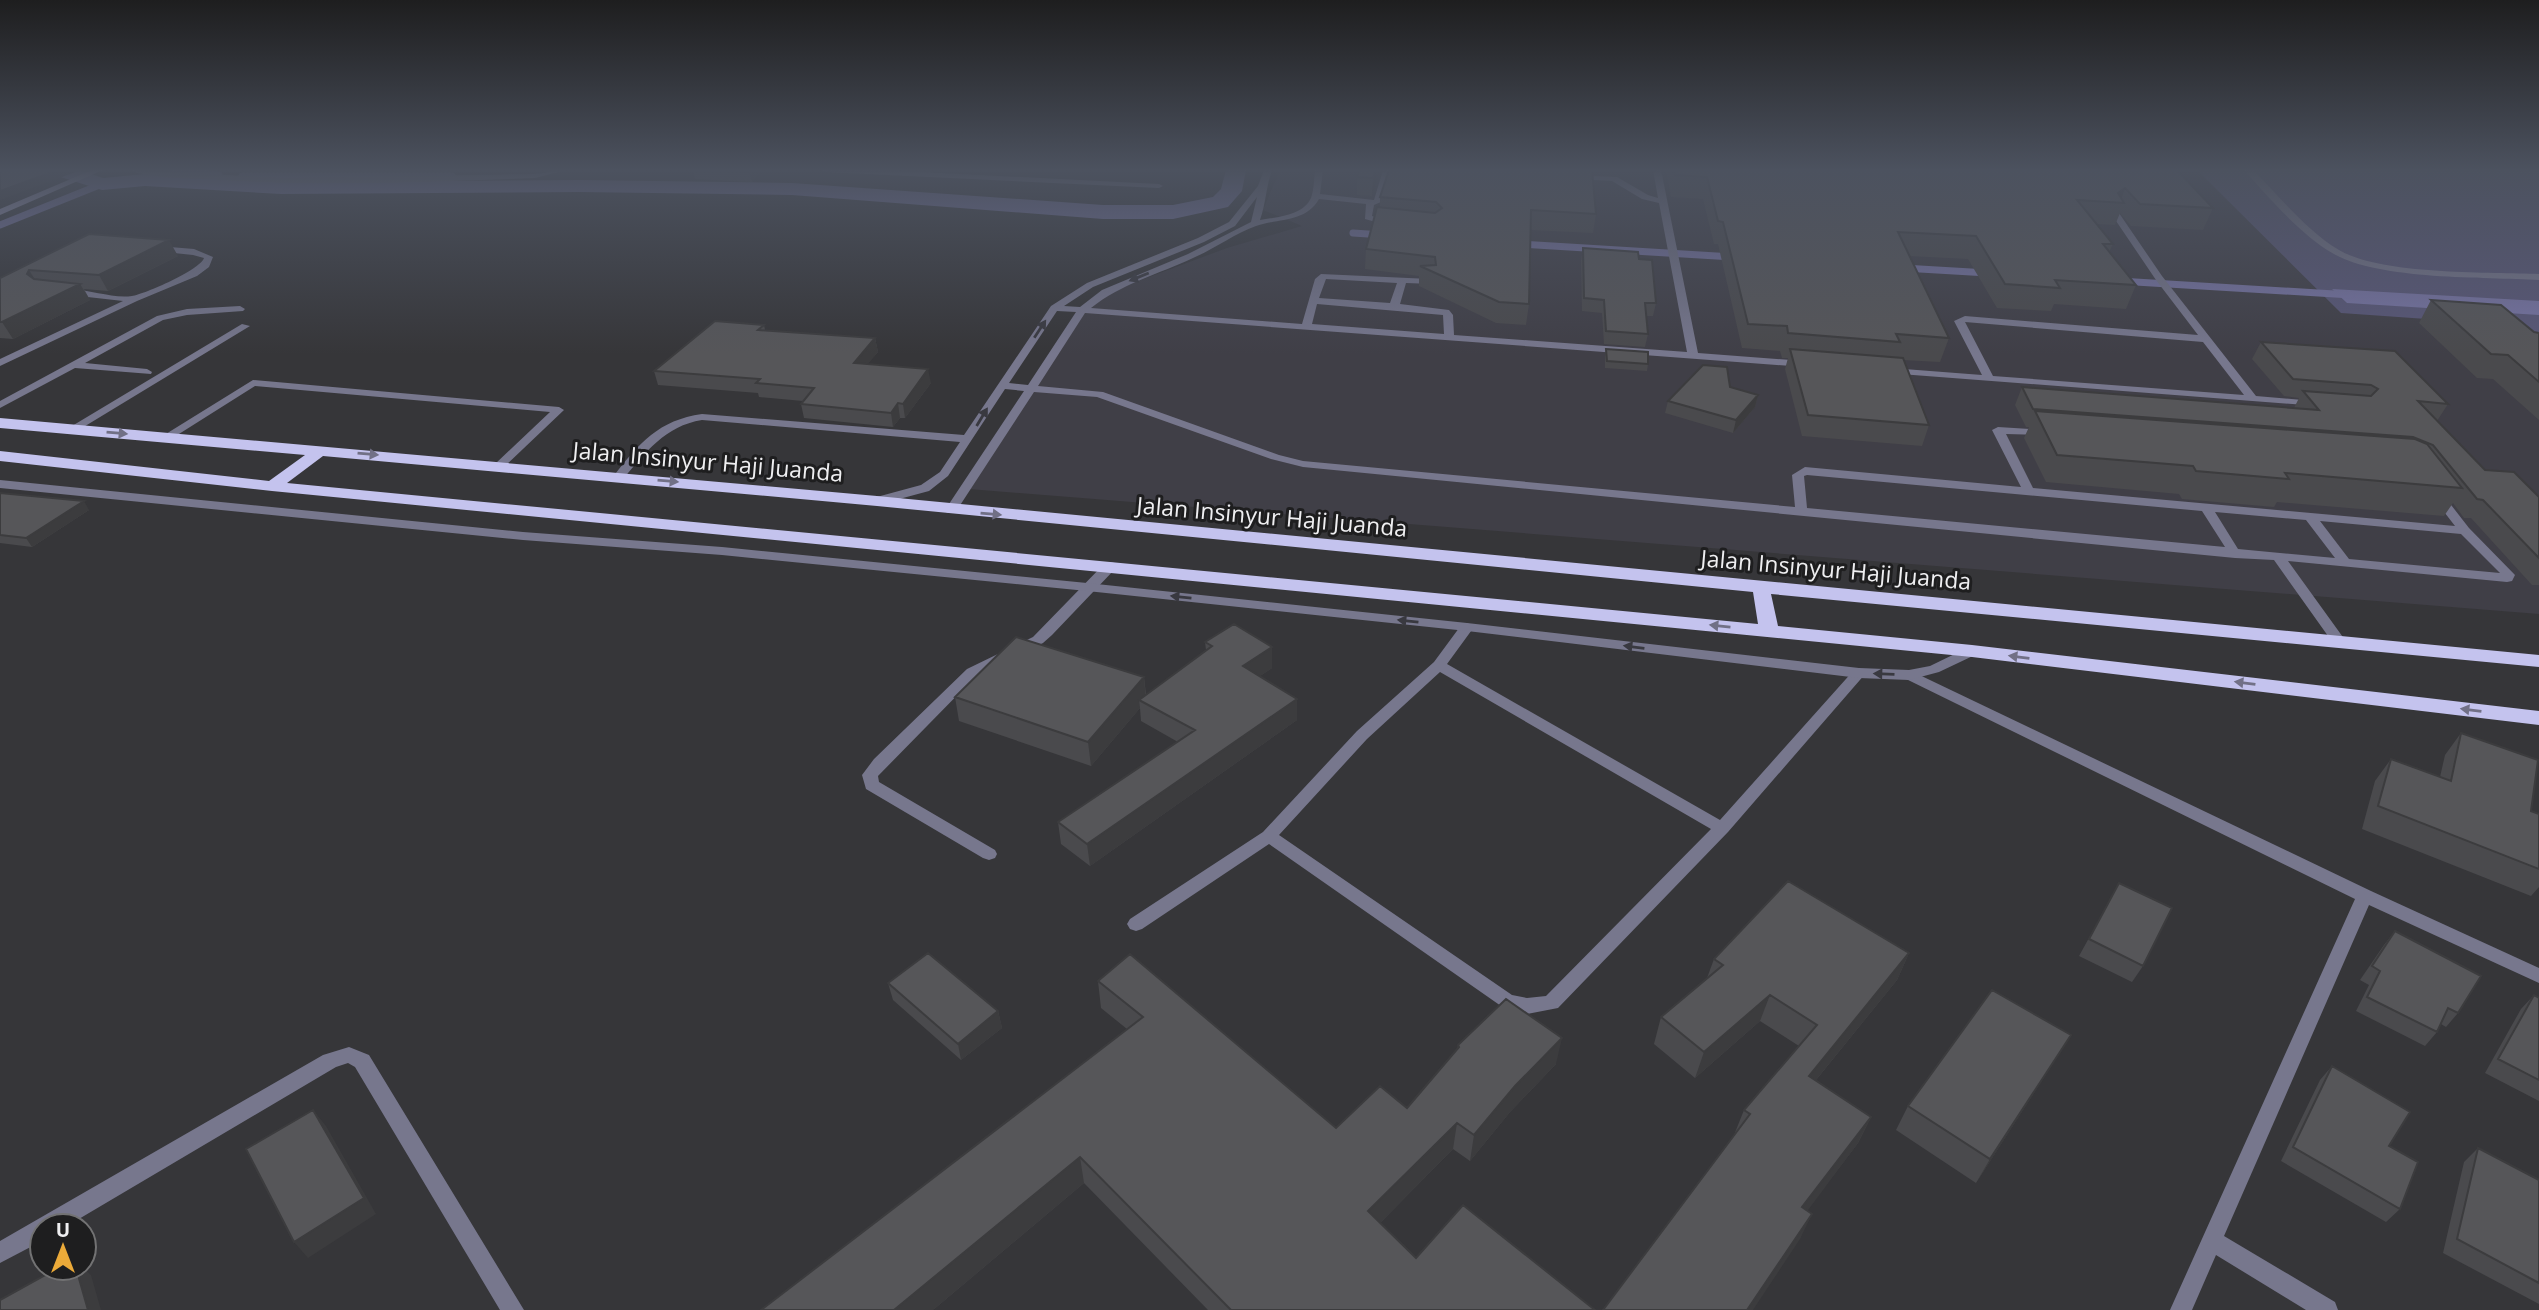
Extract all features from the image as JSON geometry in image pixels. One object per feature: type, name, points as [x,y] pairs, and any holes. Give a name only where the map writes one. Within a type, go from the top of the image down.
[{"type":"highway","name":"Jalan Insinyur Haji Juanda","points":[[0,423],[877,501],[2539,661]]},
{"type":"highway","points":[[272,486],[322,450]]},
{"type":"highway","points":[[0,456],[272,486],[1769,631],[2539,718]]},
{"type":"highway","points":[[1761,586],[1769,631]]},
{"type":"street","points":[[877,501],[925,488],[935,482],[968,439],[1054,308],[1090,285],[1218,231]]},
{"type":"street","points":[[951,510],[1082,310],[1105,292],[1191,256],[1239,231]]},
{"type":"street","points":[[1669,231],[1693,355]]},
{"type":"street","points":[[2127,231],[2159,278],[2252,398]]},
{"type":"street","points":[[2312,231],[2330,248],[2356,261],[2396,268],[2539,277]]},
{"type":"street","points":[[0,363],[134,299],[194,274],[205,265],[209,257],[194,252],[145,248]]},
{"type":"street","points":[[1306,327],[1320,279],[1324,276],[1430,282]]},
{"type":"street","points":[[1394,306],[1402,281]]},
{"type":"street","points":[[57,291],[134,299]]},
{"type":"street","points":[[1314,301],[1446,312],[1449,339]]},
{"type":"street","points":[[1054,308],[1814,365]]},
{"type":"street","points":[[0,405],[160,318],[187,312],[240,309]]},
{"type":"street","points":[[1989,378],[1959,321],[2208,339]]},
{"type":"street","points":[[73,429],[245,326]]},
{"type":"street","points":[[72,365],[147,372]]},
{"type":"street","points":[[1881,370],[2320,404]]},
{"type":"street","points":[[167,437],[253,383],[559,410],[499,466]]},
{"type":"street","points":[[1003,386],[1099,394],[1275,457],[1303,464],[2507,578],[2509,575],[2465,531],[2433,489]]},
{"type":"street","points":[[619,477],[666,426],[686,418],[702,417],[968,439]]},
{"type":"street","points":[[2029,492],[1998,430],[2057,434]]},
{"type":"street","points":[[1801,511],[1798,475],[1805,471],[2465,531]]},
{"type":"street","points":[[0,484],[535,537],[722,551],[1087,587],[1467,627],[1859,673],[1909,675],[1934,669],[1972,652]]},
{"type":"street","points":[[2206,508],[2235,554]]},
{"type":"street","points":[[2310,517],[2346,564]]},
{"type":"street","points":[[2279,558],[2338,640]]},
{"type":"street","points":[[989,854],[872,785],[870,775],[972,671],[1038,640],[1110,566]]},
{"type":"street","points":[[1136,924],[1269,836],[1362,735],[1440,665],[1467,627]]},
{"type":"street","points":[[1440,665],[1722,828]]},
{"type":"street","points":[[1269,836],[1507,1001],[1539,1006],[1551,1003],[1722,828],[1859,673]]},
{"type":"street","points":[[1909,675],[2365,896],[2539,976]]},
{"type":"street","points":[[2182,1310],[2365,896]]},
{"type":"street","points":[[71,1212],[330,1061],[349,1055],[362,1061],[513,1310]]},
{"type":"street","points":[[0,1253],[28,1237]]},
{"type":"street","points":[[2214,1242],[2327,1310]]},
{"type":"shaded area","points":[[1284,231],[2539,231],[2539,614],[969,489],[1091,303],[1133,283],[1227,248]]},
{"type":"shaded area","points":[[2259,231],[2539,231],[2539,339],[2498,324],[2341,313]]},
{"type":"shaded area","points":[[2332,289],[2539,301],[2539,315],[2347,303]]},
{"type":"building","points":[[1371,231],[1531,231],[1529,304],[1499,302],[1420,266],[1436,265],[1435,257],[1366,249]]},
{"type":"building","points":[[1725,231],[2102,231],[2113,244],[2103,244],[2136,285],[2055,280],[2060,288],[2005,284],[1976,236],[1898,232],[1949,338],[1896,334],[1900,342],[1788,333],[1787,326],[1748,324]]},
{"type":"building","points":[[89,234],[169,240],[99,275],[29,270],[27,274],[34,279],[80,284],[0,322],[0,278]]},
{"type":"building","points":[[1583,248],[1638,252],[1639,259],[1652,260],[1656,303],[1645,303],[1648,334],[1606,331],[1604,300],[1584,298]]},
{"type":"building","points":[[2431,300],[2501,305],[2534,332],[2539,333],[2539,382],[2508,355],[2491,354]]},
{"type":"building","points":[[715,321],[764,325],[758,330],[875,338],[854,363],[928,369],[903,404],[898,403],[891,413],[801,404],[814,388],[756,383],[760,379],[654,371]]},
{"type":"building","points":[[2261,342],[2395,351],[2448,404],[2418,401],[2485,470],[2514,472],[2539,497],[2539,558],[2483,500],[2477,499],[2433,445],[2413,437],[2033,409],[2022,387],[2319,410],[2303,391],[2371,396],[2378,389],[2371,385],[2293,379]]},
{"type":"building","points":[[1606,349],[1648,352],[1648,364],[1607,361]]},
{"type":"building","points":[[1790,349],[1903,358],[1929,425],[1808,415]]},
{"type":"building","points":[[1703,365],[1727,367],[1730,387],[1758,395],[1736,420],[1668,401]]},
{"type":"building","points":[[2035,411],[2415,439],[2427,444],[2462,488],[2285,473],[2289,479],[2196,471],[2193,466],[2057,455]]},
{"type":"building","points":[[0,493],[84,501],[26,538],[0,535]]},
{"type":"building","points":[[1234,624],[1272,647],[1243,666],[1297,699],[1087,844],[1058,822],[1195,730],[1139,700],[1212,646],[1205,642]]},
{"type":"building","points":[[1016,637],[1144,677],[1088,742],[955,697]]},
{"type":"building","points":[[2461,733],[2538,760],[2531,811],[2539,814],[2539,869],[2378,806],[2391,759],[2451,781]]},
{"type":"building","points":[[1788,881],[1909,953],[1809,1076],[1871,1117],[1802,1207],[1812,1214],[1747,1310],[1603,1310],[1750,1114],[1744,1110],[1817,1025],[1770,995],[1704,1052],[1661,1017],[1723,965],[1714,959]]},
{"type":"building","points":[[2119,883],[2172,908],[2143,966],[2089,939]]},
{"type":"building","points":[[2395,931],[2481,976],[2458,1013],[2448,1008],[2437,1032],[2367,997],[2380,971],[2372,966]]},
{"type":"building","points":[[928,953],[998,1011],[958,1044],[888,983]]},
{"type":"building","points":[[1130,954],[1336,1128],[1380,1086],[1407,1108],[1458,1045],[1506,999],[1562,1038],[1515,1086],[1474,1135],[1457,1123],[1368,1211],[1416,1258],[1463,1205],[1595,1310],[1231,1310],[1080,1157],[894,1310],[761,1310],[1143,1017],[1098,981]]},
{"type":"building","points":[[1992,990],[2071,1035],[1990,1159],[1908,1106]]},
{"type":"building","points":[[2534,995],[2539,998],[2539,1080],[2498,1059]]},
{"type":"building","points":[[2332,1066],[2410,1112],[2389,1146],[2418,1162],[2400,1209],[2293,1147]]},
{"type":"building","points":[[313,1110],[364,1198],[294,1242],[246,1149]]},
{"type":"building","points":[[2478,1148],[2539,1180],[2539,1283],[2457,1239]]},
{"type":"building","points":[[33,1282],[80,1282],[88,1310],[0,1310],[0,1300]]},
{"type":"waterway","points":[[1353,233],[1383,235]]},
{"type":"waterway","points":[[1518,244],[1733,257]]},
{"type":"waterway","points":[[1903,268],[1988,273]]},
{"type":"waterway","points":[[2119,281],[2351,295]]}]
